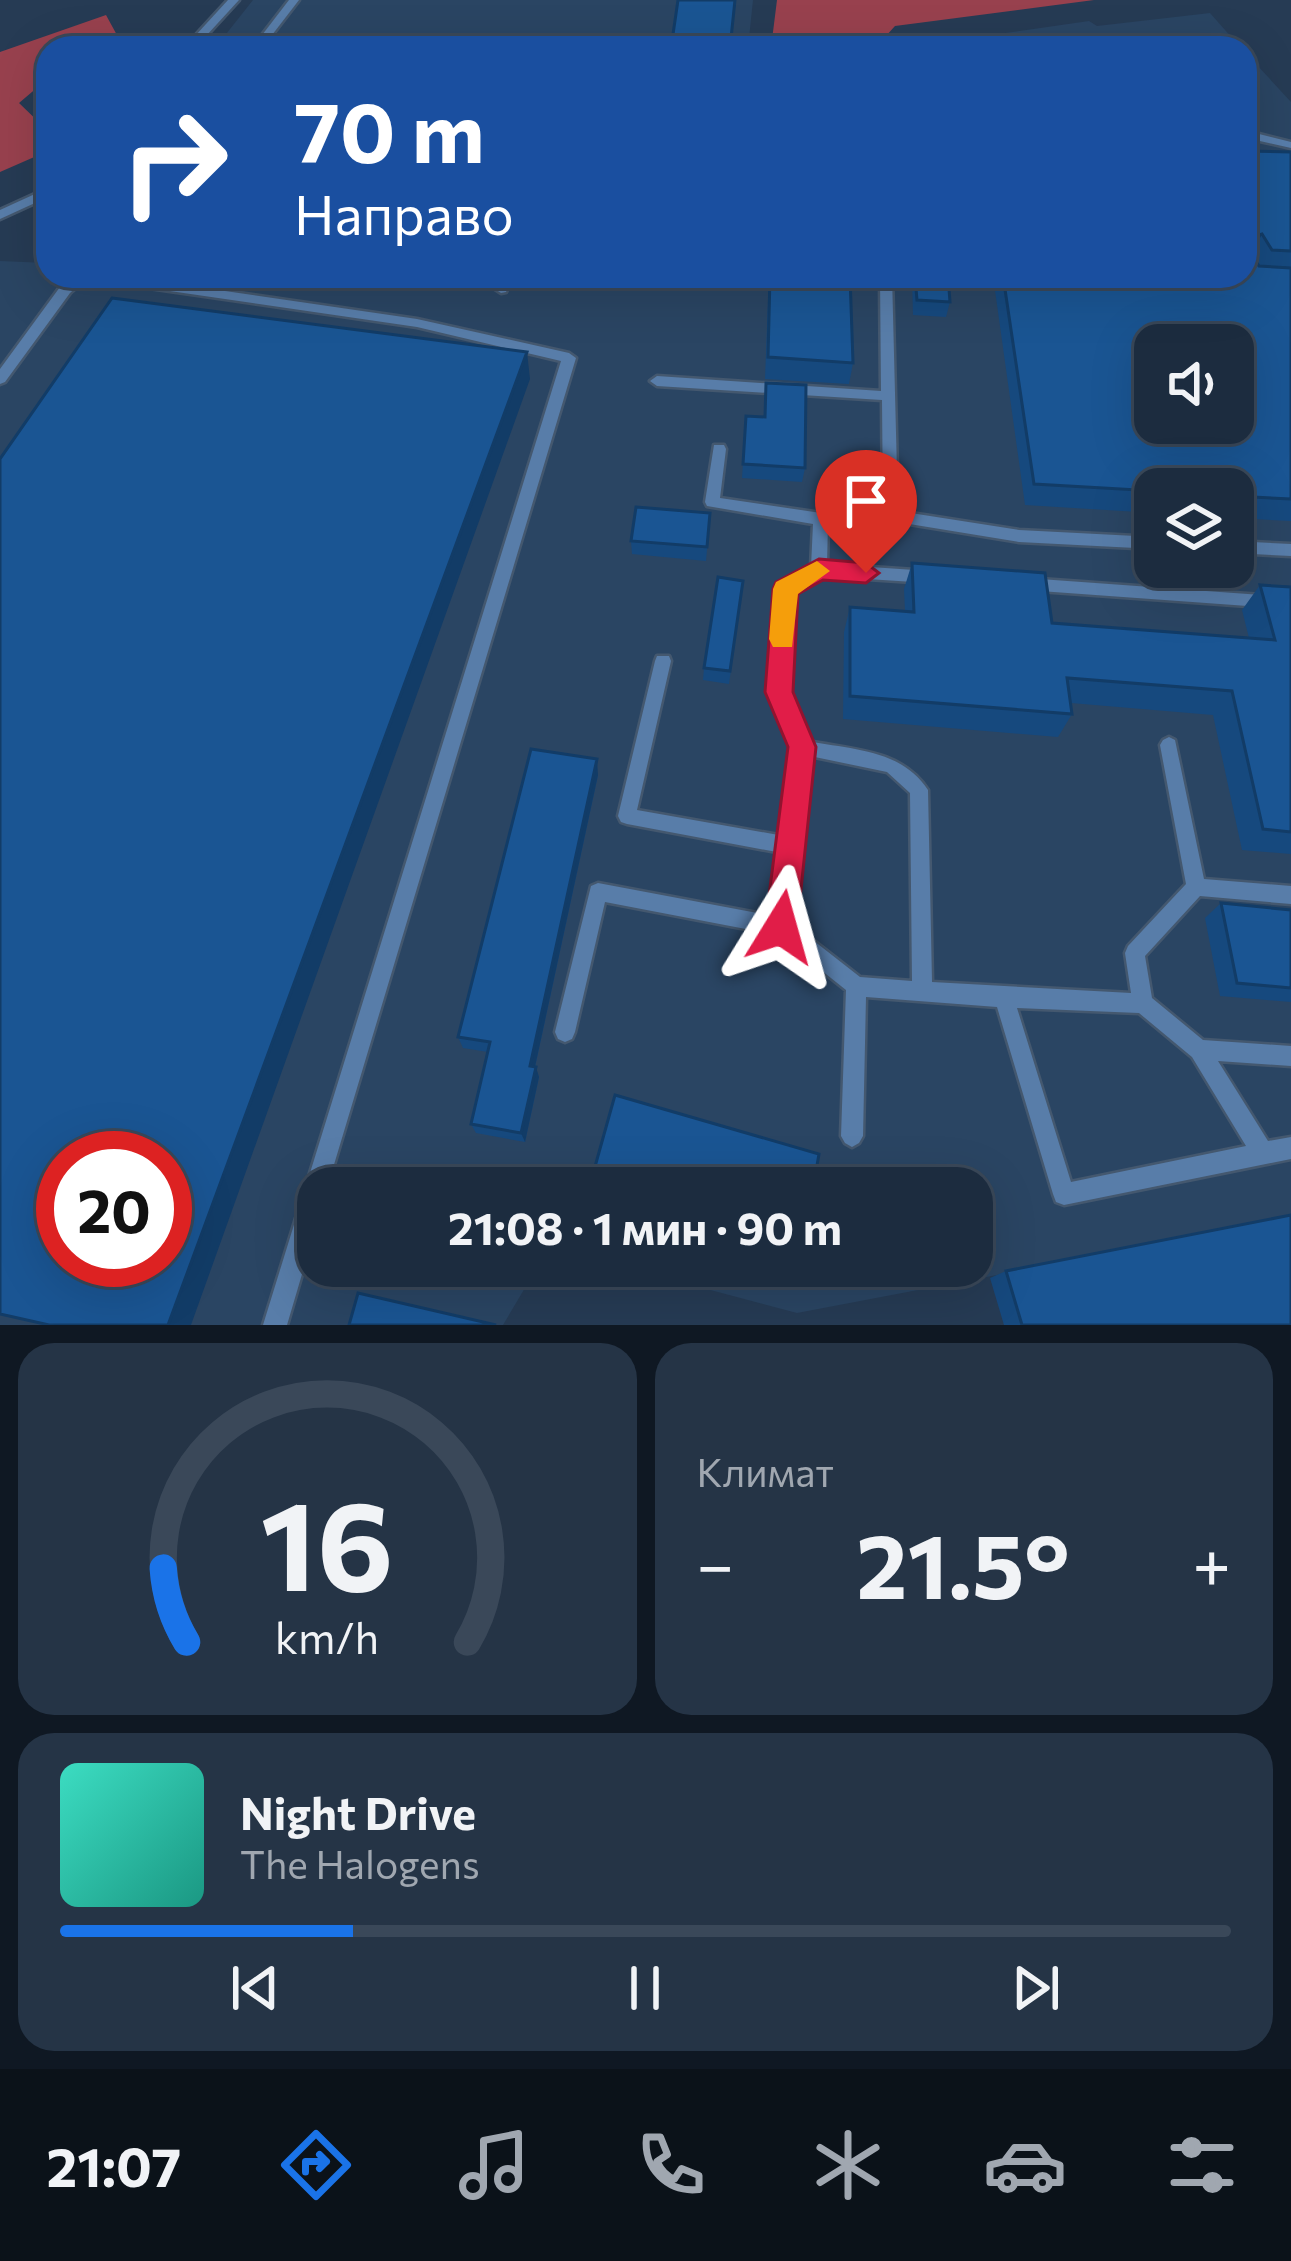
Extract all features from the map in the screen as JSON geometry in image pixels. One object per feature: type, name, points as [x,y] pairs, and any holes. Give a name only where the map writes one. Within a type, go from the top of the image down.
[{"type":"lane","points":[[200,36],[234,0]]},
{"type":"lane","points":[[266,36],[294,0]]},
{"type":"lane","points":[[1257,137],[1291,145]]},
{"type":"lane","points":[[0,215],[36,197]]},
{"type":"lane","points":[[0,379],[67,288]]},
{"type":"lane","points":[[176,288],[417,323],[569,358],[275,1325]]},
{"type":"lane","points":[[886,288],[891,515]]},
{"type":"lane","points":[[657,381],[889,396]]},
{"type":"lane","points":[[719,449],[712,502],[821,519],[891,515],[1019,536],[1134,542]]},
{"type":"lane","points":[[819,569],[821,519]]},
{"type":"lane","points":[[1254,548],[1291,550]]},
{"type":"lane","points":[[781,927],[802,747],[779,692],[786,589],[819,569],[937,578]]},
{"type":"lane","points":[[1008,583],[1291,603]]},
{"type":"lane","points":[[663,661],[627,816],[792,846]]},
{"type":"lane","points":[[1169,745],[1196,887]]},
{"type":"lane","points":[[802,747],[892,765],[919,790],[922,991]]},
{"type":"lane","points":[[1196,887],[1291,895]]},
{"type":"lane","points":[[1143,1003],[1136,952],[1196,887]]},
{"type":"lane","points":[[565,1032],[598,892],[781,927],[856,986],[1143,1003],[1199,1050],[1263,1153]]},
{"type":"lane","points":[[852,1136],[856,986]]},
{"type":"lane","points":[[1004,998],[1064,1194],[1291,1148]]},
{"type":"lane","points":[[1199,1050],[1291,1056]]},
{"type":"shaded area","points":[[253,0],[753,0],[749,36],[224,36]]},
{"type":"shaded area","points":[[777,0],[1094,0],[895,26],[886,36],[772,36]]},
{"type":"shaded area","points":[[1210,13],[1230,36],[984,36],[1089,21],[1097,26]]},
{"type":"shaded area","points":[[106,15],[117,36],[46,36]]},
{"type":"shaded area","points":[[36,39],[36,89],[19,103],[36,119],[36,156],[0,172],[0,52]]},
{"type":"shaded area","points":[[1257,65],[1291,102],[1291,1219],[993,1276],[993,1167],[297,1167],[297,1287],[526,1287],[503,1325],[0,1325],[0,261],[36,262],[36,288],[1257,288]]},
{"type":"shaded area","points":[[699,1287],[934,1287],[797,1313]]},
{"type":"building","points":[[678,0],[735,0],[731,36],[673,36]]},
{"type":"building","points":[[1257,151],[1291,152],[1291,251],[1272,250],[1262,234],[1257,236]]},
{"type":"building","points":[[1257,263],[1291,268],[1291,499],[1254,497],[1254,468],[1134,468],[1134,490],[1034,484],[1005,288],[1257,288]]},
{"type":"building","points":[[770,288],[850,288],[853,363],[768,357]]},
{"type":"building","points":[[916,288],[949,288],[950,302],[917,300]]},
{"type":"building","points":[[112,298],[527,352],[192,1260],[192,1131],[36,1131],[36,1287],[182,1287],[168,1325],[49,1325],[0,1314],[0,459]]},
{"type":"building","points":[[766,383],[806,385],[805,468],[743,464],[746,416],[765,417]]},
{"type":"building","points":[[636,507],[710,513],[707,547],[631,541]]},
{"type":"building","points":[[912,563],[1045,573],[1052,623],[1275,640],[1260,585],[1291,587],[1291,832],[1263,829],[1232,691],[1067,678],[1072,714],[850,696],[850,607],[914,612]]},
{"type":"building","points":[[718,577],[743,581],[730,671],[704,668]]},
{"type":"building","points":[[531,749],[597,759],[530,1066],[536,1067],[521,1133],[471,1124],[490,1042],[458,1037]]},
{"type":"building","points":[[1221,903],[1291,910],[1291,988],[1237,983]]},
{"type":"building","points":[[615,1095],[819,1154],[817,1167],[595,1167]]},
{"type":"building","points":[[1291,1215],[1291,1325],[1022,1325],[1006,1271]]},
{"type":"building","points":[[358,1293],[496,1325],[349,1325]]},
{"type":"slow traffic","points":[[782,639],[786,589],[817,571]]},
{"type":"route","points":[[781,927],[802,747],[779,692],[786,589],[819,569],[866,573]]}]
